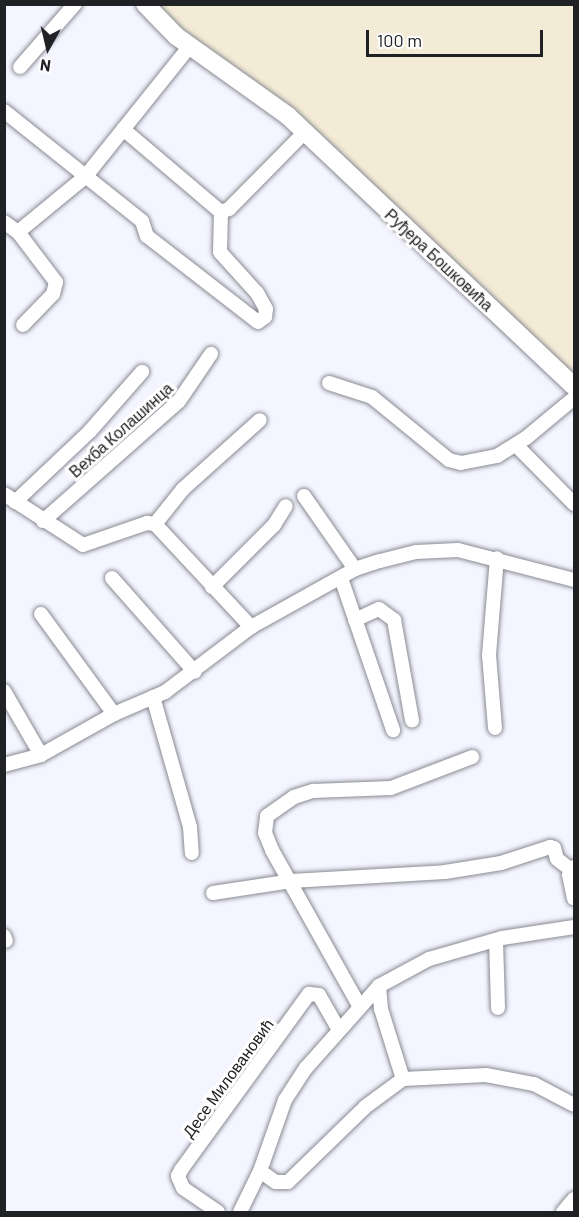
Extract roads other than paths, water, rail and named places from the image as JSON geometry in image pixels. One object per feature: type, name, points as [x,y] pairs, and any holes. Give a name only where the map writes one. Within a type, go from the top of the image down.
[{"type":"main road","name":"Руђера Бошковића","points":[[145,4],[190,46],[256,90],[306,131],[574,386]]},
{"type":"street","points":[[20,67],[75,4]]},
{"type":"street","points":[[18,232],[86,177],[190,46]]},
{"type":"street","points":[[4,111],[142,220],[147,236],[258,321],[265,318],[266,309],[257,293],[220,252],[221,212],[306,131]]},
{"type":"street","points":[[123,129],[221,212]]},
{"type":"street","points":[[4,222],[18,232],[56,282],[53,294],[23,325]]},
{"type":"street","name":"Вехба Колашинца","points":[[43,522],[179,400],[211,354]]},
{"type":"street","name":"Вехба Колашинца","points":[[142,372],[90,431],[10,498],[43,522],[83,545],[147,523],[155,525]]},
{"type":"street","points":[[329,383],[372,397],[454,462],[486,460],[516,445],[574,398]]},
{"type":"street","points":[[251,627],[155,525],[183,489],[260,420]]},
{"type":"street","points":[[516,445],[574,504]]},
{"type":"street","points":[[304,496],[355,569]]},
{"type":"street","points":[[212,587],[274,525],[286,506]]},
{"type":"street","points":[[4,765],[41,755],[114,714],[153,697],[195,672],[251,627],[355,569],[428,550],[458,550],[497,558],[574,580]]},
{"type":"street","points":[[495,728],[489,655],[497,558]]},
{"type":"street","points":[[112,578],[195,672]]},
{"type":"street","points":[[341,578],[393,730]]},
{"type":"street","points":[[355,620],[379,609],[394,620],[412,720]]},
{"type":"street","points":[[41,614],[114,714]]},
{"type":"street","points":[[4,690],[41,755]]},
{"type":"street","points":[[153,697],[190,827],[192,853]]},
{"type":"street","points":[[360,1007],[301,906],[291,881],[265,833],[267,816],[277,807],[313,791],[391,788],[472,758]]},
{"type":"street","points":[[213,893],[291,881],[446,872],[501,863],[550,847],[554,848],[556,859],[573,869],[574,898]]},
{"type":"street","points":[[240,1212],[260,1171],[285,1100],[339,1030],[380,986],[429,959],[496,939],[574,927]]},
{"type":"street","points":[[496,939],[498,1008]]},
{"type":"street","points":[[380,986],[381,1009],[403,1079]]},
{"type":"street","name":"Десе Миловановић","points":[[218,1212],[183,1188],[178,1176],[181,1170],[309,994],[319,995],[339,1030]]},
{"type":"street","points":[[260,1171],[276,1182],[288,1182],[365,1107],[403,1079],[486,1075],[534,1084],[574,1104]]},
{"type":"street","points":[[563,1212],[574,1199]]}]
